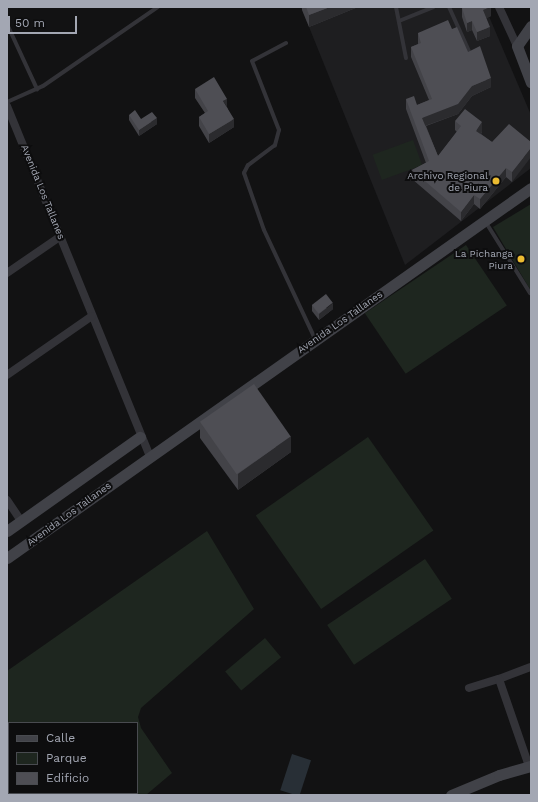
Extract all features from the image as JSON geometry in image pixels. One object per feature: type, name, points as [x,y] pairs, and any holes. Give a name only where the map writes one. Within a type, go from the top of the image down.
[{"type":"main road","points":[[531,26],[517,46],[531,82]]},
{"type":"main road","name":"Avenida Los Tallanes","points":[[7,558],[531,188]]},
{"type":"main road","points":[[7,531],[140,437]]},
{"type":"main road","points":[[451,795],[530,766]]},
{"type":"street","points":[[499,7],[517,46]]},
{"type":"street","name":"Avenida Los Tallanes","points":[[7,106],[61,236],[140,437],[150,456]]},
{"type":"street","points":[[7,273],[61,236]]},
{"type":"street","points":[[7,375],[92,316]]},
{"type":"street","points":[[7,500],[21,521]]},
{"type":"street","points":[[469,688],[499,679],[530,667]]},
{"type":"street","points":[[499,679],[530,766]]},
{"type":"lane","points":[[7,102],[37,89],[158,7]]},
{"type":"lane","points":[[396,7],[406,58]]},
{"type":"lane","points":[[399,21],[433,7]]},
{"type":"lane","points":[[449,7],[469,51]]},
{"type":"lane","points":[[7,24],[37,89]]},
{"type":"lane","points":[[286,43],[252,61],[279,130],[275,145],[248,165],[244,173],[264,230],[316,339]]},
{"type":"lane","points":[[485,220],[530,293]]},
{"type":"shaded area","points":[[301,7],[485,7],[531,115],[531,168],[405,265]]},
{"type":"shaded area","points":[[292,754],[311,760],[300,795],[280,790]]},
{"type":"green space","points":[[413,140],[422,165],[382,180],[373,155]]},
{"type":"green space","name":"La Pichanga Piura","points":[[531,204],[531,291],[493,227]]},
{"type":"green space","points":[[466,245],[507,306],[406,374],[365,313]]},
{"type":"green space","points":[[368,437],[433,530],[321,609],[256,516]]},
{"type":"green space","points":[[207,531],[254,609],[141,708],[138,717],[141,728],[172,773],[146,795],[7,795],[7,671]]},
{"type":"green space","points":[[425,559],[452,599],[354,665],[327,625]]},
{"type":"green space","points":[[265,638],[281,657],[241,691],[225,671]]},
{"type":"building","points":[[306,7],[330,7],[309,15]]},
{"type":"building","points":[[491,7],[483,10],[490,27],[477,32],[472,21],[467,23],[462,8]]},
{"type":"building","points":[[448,20],[452,29],[457,27],[468,52],[480,46],[491,78],[472,86],[458,104],[422,118],[438,156],[461,126],[455,121],[465,109],[482,122],[476,131],[492,142],[509,124],[531,142],[531,148],[512,172],[506,168],[480,199],[474,195],[461,212],[412,170],[429,161],[406,99],[414,96],[417,105],[432,99],[411,47],[421,43],[418,33]]},
{"type":"building","points":[[214,77],[227,99],[223,101],[234,119],[209,134],[199,117],[208,111],[195,89]]},
{"type":"building","points":[[135,110],[141,119],[152,112],[157,118],[139,130],[129,115]]},
{"type":"building","points":[[326,294],[333,303],[319,314],[312,305]]},
{"type":"building","points":[[254,384],[291,436],[237,474],[200,422]]},
{"type":"place","name":"Archivo Regional de Piura","points":[[496,181]]},
{"type":"place","name":"La Pichanga Piura","points":[[521,259]]}]
